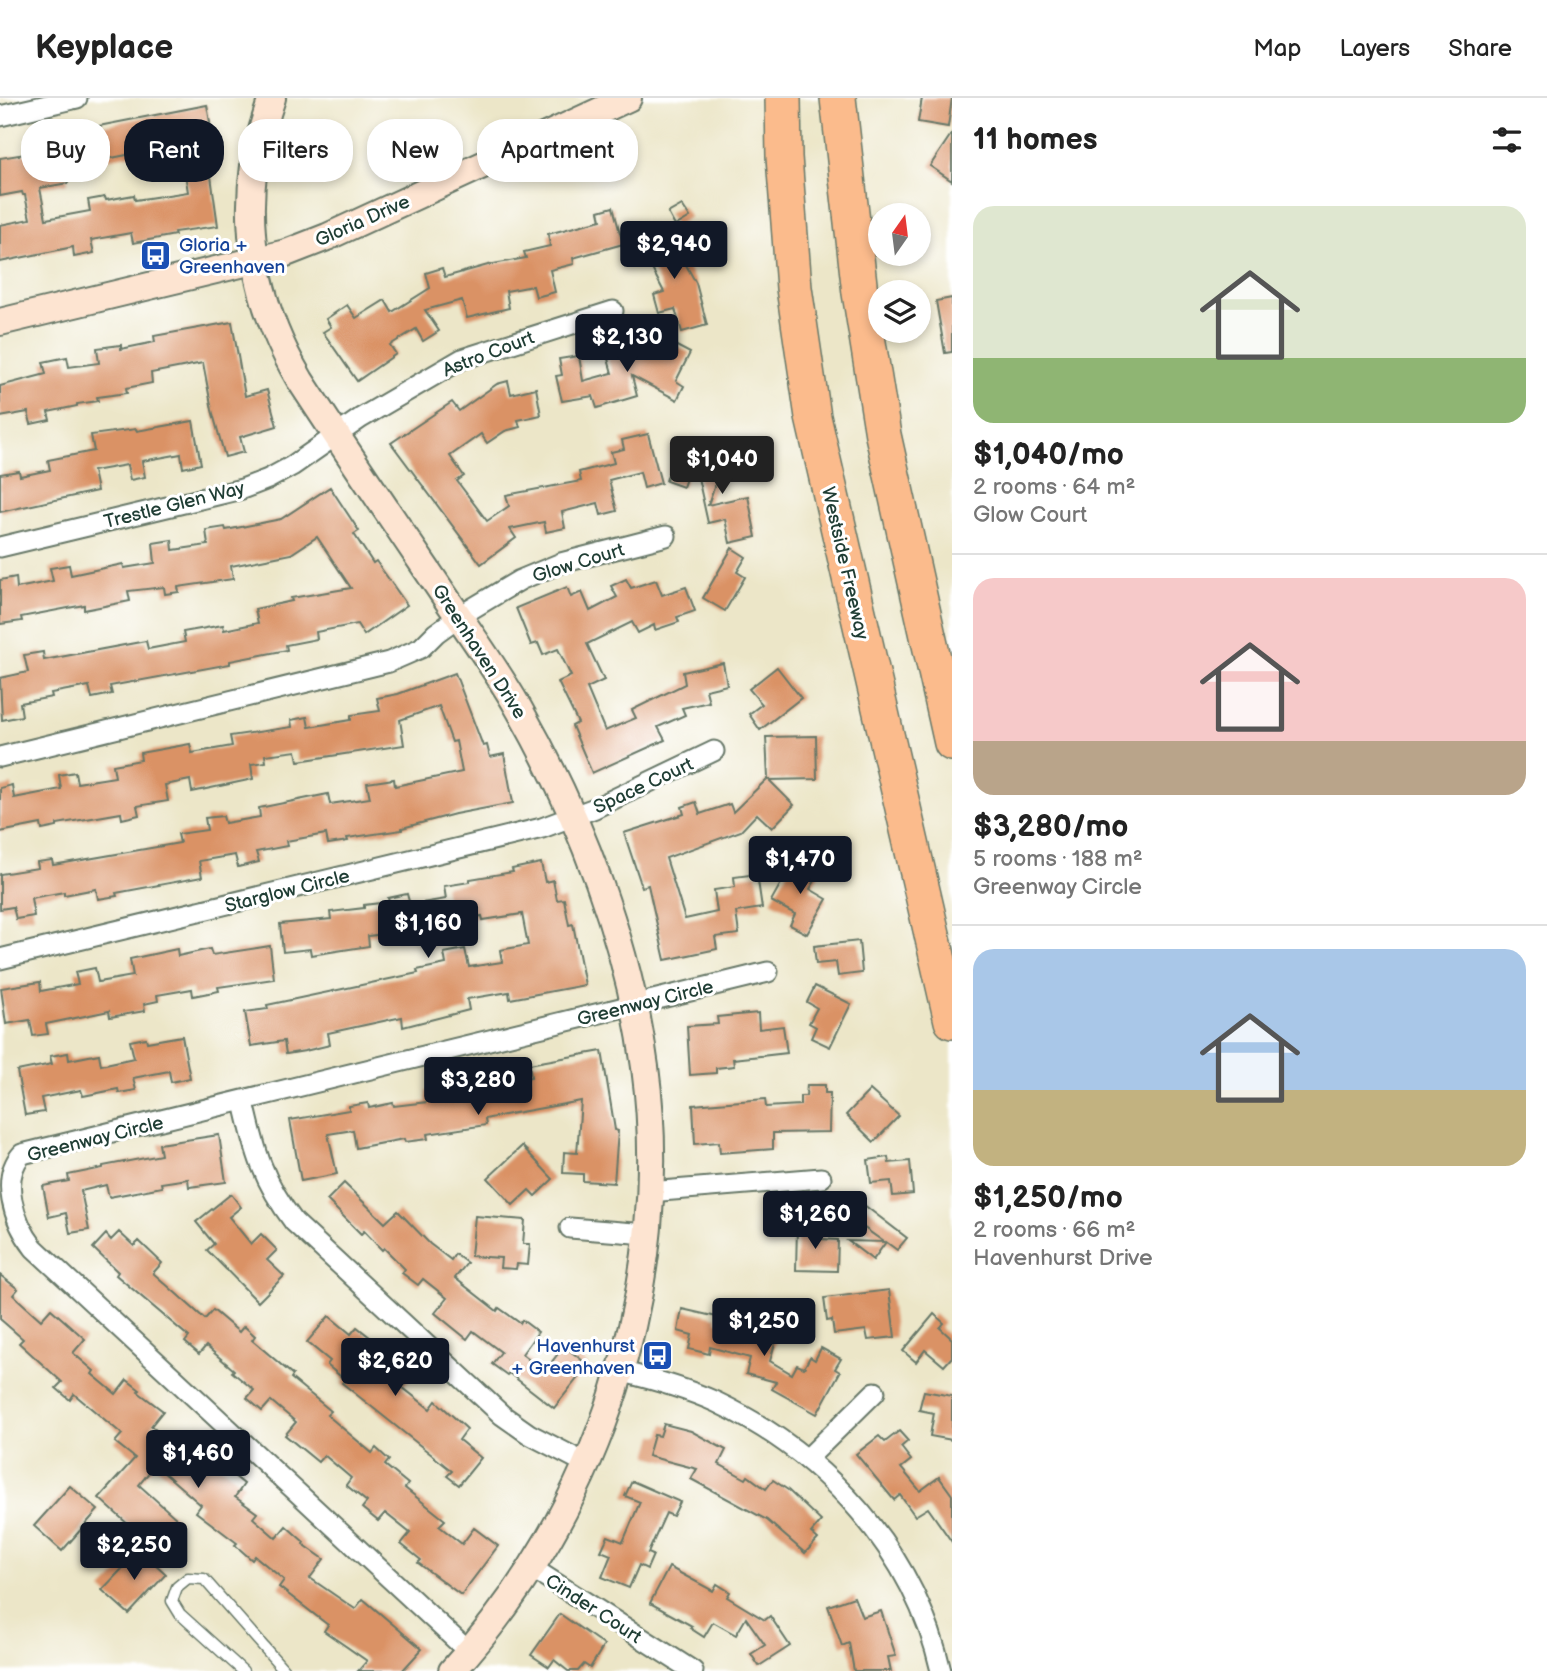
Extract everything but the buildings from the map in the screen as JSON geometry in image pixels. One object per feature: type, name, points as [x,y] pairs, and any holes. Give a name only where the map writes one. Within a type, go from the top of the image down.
[{"type":"highway","name":"Westside Freeway","points":[[783,98],[784,157],[794,288],[813,417],[952,1021]]},
{"type":"highway","points":[[838,98],[860,293],[883,436],[952,743]]},
{"type":"street","points":[[0,116],[77,98]]},
{"type":"street","name":"Greenhaven Drive","points":[[271,98],[254,166],[250,218],[265,306],[283,351],[518,708],[572,817],[608,905],[645,1066],[650,1139],[647,1234],[636,1304],[606,1416],[569,1502],[532,1568],[460,1661]]},
{"type":"street","name":"Gloria Drive","points":[[0,322],[286,253],[327,237],[628,98]]},
{"type":"street","name":"Astro Court","points":[[336,435],[437,371],[462,359],[613,312]]},
{"type":"street","name":"Trestle Glen Way","points":[[0,547],[242,489],[292,466],[336,435]]},
{"type":"street","name":"Glow Court","points":[[458,617],[520,580],[561,563],[666,536]]},
{"type":"street","points":[[0,757],[374,667],[421,648],[458,617]]},
{"type":"street","name":"Space Court","points":[[572,817],[714,751]]},
{"type":"street","name":"Starglow Circle","points":[[0,959],[542,828],[572,817]]},
{"type":"street","name":"Greenway Circle","points":[[460,1661],[44,1258],[22,1232],[10,1210],[3,1188],[3,1177],[12,1160],[22,1154],[768,972]]},
{"type":"street","points":[[244,1102],[255,1152],[263,1174],[294,1222],[502,1415],[529,1434],[587,1464]]},
{"type":"street","points":[[649,1192],[821,1178]]},
{"type":"street","points":[[570,1228],[647,1234]]},
{"type":"street","points":[[619,1371],[668,1384],[715,1402],[759,1424],[807,1459],[848,1497],[893,1556],[911,1588],[926,1623],[941,1671]]},
{"type":"street","points":[[807,1459],[876,1392]]},
{"type":"street","name":"Cinder Court","points":[[532,1568],[693,1671]]},
{"type":"lane","points":[[243,1671],[180,1614],[172,1601],[177,1587],[188,1578],[204,1579],[285,1671]]},
{"type":"place","name":"Gloria + Greenhaven","points":[[156,255]]},
{"type":"place","name":"Havenhurst + Greenhaven","points":[[658,1356]]}]
